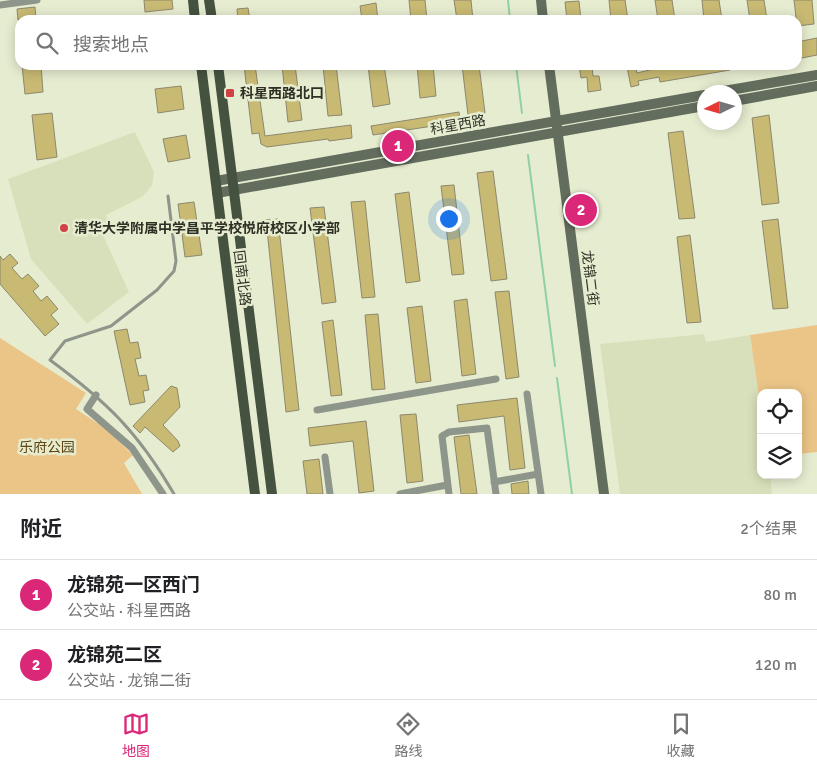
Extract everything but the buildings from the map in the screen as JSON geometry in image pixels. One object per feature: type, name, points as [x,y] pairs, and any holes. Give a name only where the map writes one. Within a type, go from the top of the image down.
[{"type":"main road","points":[[193,0],[194,15]]},
{"type":"main road","points":[[209,0],[211,15]]},
{"type":"main road","name":"回南北路","points":[[202,70],[255,494]]},
{"type":"main road","name":"回南北路","points":[[219,70],[272,494]]},
{"type":"street","points":[[0,6],[37,0]]},
{"type":"street","points":[[541,0],[542,15]]},
{"type":"street","name":"龙锦二街","points":[[550,70],[604,494]]},
{"type":"street","points":[[742,88],[817,75]]},
{"type":"street","points":[[742,99],[817,86]]},
{"type":"street","name":"科星西路","points":[[216,181],[697,96]]},
{"type":"street","name":"科星西路","points":[[217,193],[697,107]]},
{"type":"street","points":[[317,410],[496,379]]},
{"type":"street","points":[[527,394],[540,494]]},
{"type":"street","points":[[96,395],[87,409],[132,448],[163,494]]},
{"type":"street","points":[[449,494],[442,436],[449,432],[487,428],[496,494]]},
{"type":"street","points":[[325,456],[330,494]]},
{"type":"street","points":[[494,482],[538,474]]},
{"type":"street","points":[[400,494],[448,485]]},
{"type":"lane","points":[[168,196],[176,261],[174,271],[157,290],[111,326],[65,341],[50,360],[96,395],[145,447],[174,494]]},
{"type":"shaded area","name":"清华大学附属中学昌平学校悦府校区小学部","points":[[135,132],[154,172],[152,186],[142,197],[106,215],[111,225],[101,231],[129,292],[87,324],[31,259],[8,179]]},
{"type":"shaded area","points":[[704,334],[706,342],[750,335],[758,389],[757,479],[770,479],[772,494],[620,494],[600,344]]},
{"type":"green space","points":[[817,325],[817,452],[802,454],[802,389],[758,389],[750,335]]},
{"type":"green space","name":"乐府公园","points":[[0,338],[86,393],[76,409],[105,428],[133,455],[124,463],[142,494],[0,494]]},
{"type":"waterway","points":[[508,0],[510,15]]},
{"type":"waterway","points":[[517,70],[522,113]]},
{"type":"waterway","points":[[528,155],[555,366]]},
{"type":"waterway","points":[[557,378],[572,494]]},
{"type":"place","name":"科星西路北口","points":[[230,93]]},
{"type":"place","name":"龙锦苑一区西门","points":[[398,146]]},
{"type":"place","name":"龙锦苑二区","points":[[581,210]]},
{"type":"place","name":"清华大学附属中学昌平学校悦府校区小学部","points":[[64,228]]}]
